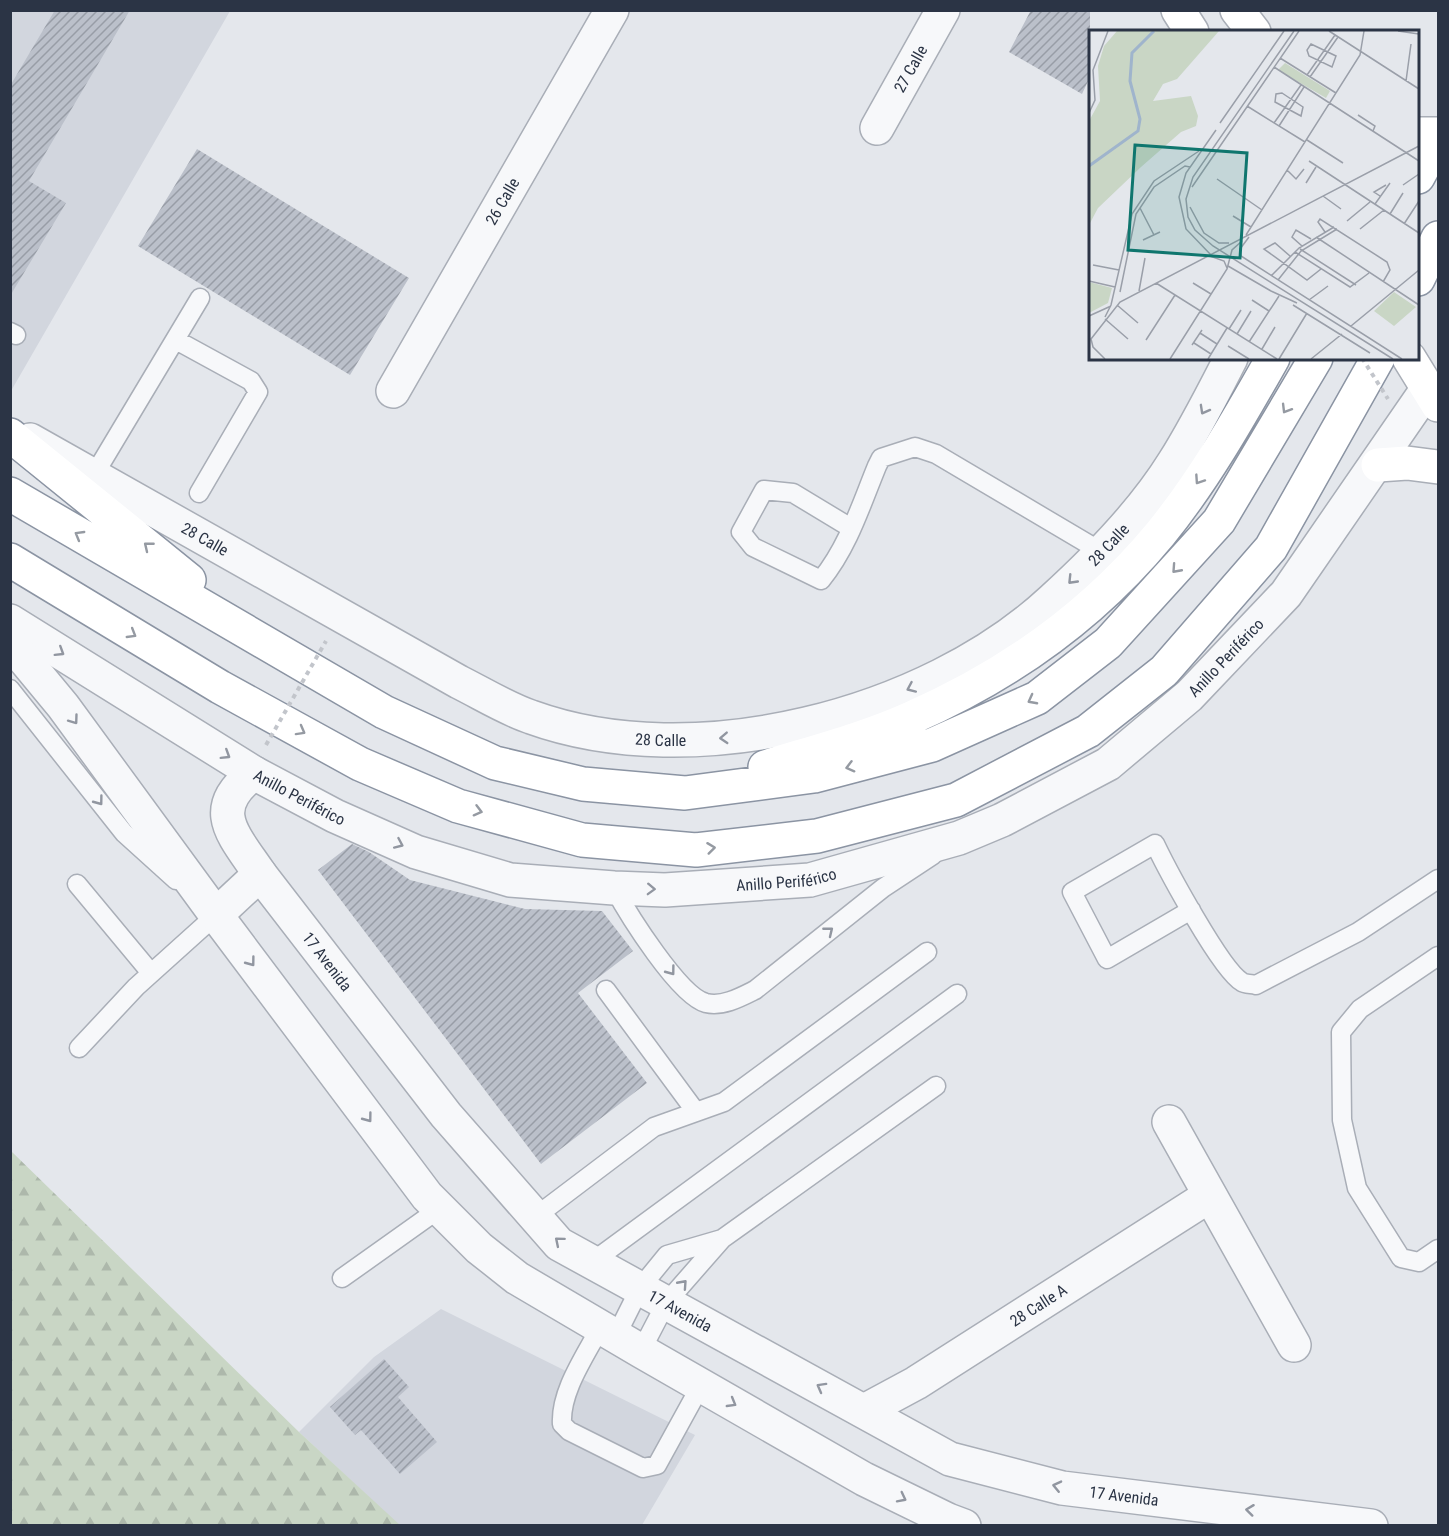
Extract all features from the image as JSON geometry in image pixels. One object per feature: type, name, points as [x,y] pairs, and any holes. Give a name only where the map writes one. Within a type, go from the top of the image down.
[{"type":"main road","points":[[1178,10],[1191,30]]},
{"type":"main road","points":[[1237,10],[1252,30]]},
{"type":"main road","points":[[1419,172],[1426,136]]},
{"type":"main road","points":[[1419,277],[1438,238]]},
{"type":"main road","points":[[685,793],[910,719],[995,677],[1056,635],[1110,589],[1160,534],[1199,481],[1272,360]]},
{"type":"main road","points":[[10,494],[384,712],[495,763],[583,784],[685,793],[814,776],[932,745],[1037,698],[1108,643],[1219,520],[1315,360]]},
{"type":"main road","name":"Anillo Periférico","points":[[10,560],[220,687],[360,764],[458,806],[582,840],[696,850],[817,836],[956,801],[1088,730],[1164,671],[1271,548],[1356,402],[1377,360]]},
{"type":"main road","points":[[10,435],[275,649]]},
{"type":"main road","points":[[1378,465],[1407,463],[1438,467]]},
{"type":"street","name":"26 Calle","points":[[393,391],[612,10]]},
{"type":"street","name":"27 Calle","points":[[877,128],[943,10]]},
{"type":"street","name":"28 Calle","points":[[10,429],[459,682],[530,717],[582,732],[628,739],[748,736],[830,719],[891,696],[954,668],[1051,601],[1141,506],[1174,463],[1230,360]]},
{"type":"street","name":"Anillo Periférico","points":[[10,621],[260,759],[335,816],[416,852],[510,880],[614,888],[665,890],[810,880],[959,838],[1002,820],[1108,764],[1189,696],[1286,594],[1378,465],[1423,380]]},
{"type":"street","points":[[10,642],[63,706],[420,1187],[478,1248],[517,1278],[864,1479],[963,1525]]},
{"type":"street","name":"17 Avenida","points":[[260,759],[232,791],[227,807],[235,837],[260,874],[446,1115],[559,1244],[950,1459],[1062,1488],[1300,1521],[1371,1526]]},
{"type":"street","points":[[216,915],[260,874]]},
{"type":"street","points":[[1169,1122],[1293,1346]]},
{"type":"street","name":"28 Calle A","points":[[864,1411],[916,1383],[1209,1196]]},
{"type":"lane","points":[[94,475],[200,298]]},
{"type":"lane","points":[[176,340],[251,381],[258,392],[200,493]]},
{"type":"lane","points":[[851,528],[793,493],[764,490],[741,532],[753,547],[821,580],[835,562],[851,528],[881,458],[915,447],[936,454],[1100,551]]},
{"type":"lane","points":[[10,689],[41,724],[124,833],[216,915],[151,973],[79,1048]]},
{"type":"lane","points":[[614,888],[633,921],[689,994],[707,1003],[732,1001],[755,990],[883,888],[959,838]]},
{"type":"lane","points":[[1191,910],[1107,959],[1072,892],[1155,844],[1191,910],[1228,968],[1242,982],[1256,985],[1358,932],[1438,879]]},
{"type":"lane","points":[[77,884],[151,973]]},
{"type":"lane","points":[[535,1217],[654,1127],[724,1102],[927,952]]},
{"type":"lane","points":[[1438,956],[1360,1009],[1341,1032],[1340,1086],[1342,1120],[1358,1188],[1392,1247],[1401,1258],[1419,1262],[1438,1250]]},
{"type":"lane","points":[[606,990],[696,1112]]},
{"type":"lane","points":[[592,1262],[957,994]]},
{"type":"lane","points":[[701,1385],[657,1465],[650,1468],[643,1468],[569,1431],[562,1425],[562,1415],[575,1376],[619,1338],[653,1295],[722,1239],[936,1086]]},
{"type":"lane","points":[[342,1278],[439,1209]]},
{"type":"lane","points":[[619,1338],[653,1295],[667,1255],[722,1239]]},
{"type":"path","points":[[1363,360],[1388,399]]},
{"type":"path","points":[[260,759],[326,641]]},
{"type":"shaded area","points":[[11,11],[230,11],[11,391]]},
{"type":"shaded area","points":[[441,1309],[695,1435],[642,1525],[400,1526],[299,1432],[374,1357]]},
{"type":"green space","points":[[11,1151],[299,1432],[400,1525],[11,1525]]},
{"type":"building","points":[[55,10],[130,10],[29,181],[66,203],[10,296],[10,86]]},
{"type":"building","points":[[1031,10],[1090,10],[1089,79],[1082,94],[1009,52]]},
{"type":"building","points":[[197,149],[409,278],[350,375],[138,246]]},
{"type":"building","points":[[352,844],[369,852],[410,880],[525,909],[602,911],[633,951],[578,993],[647,1083],[541,1164],[318,870]]},
{"type":"building","points":[[384,1359],[409,1387],[398,1397],[437,1442],[400,1474],[361,1430],[355,1435],[330,1407]]}]
